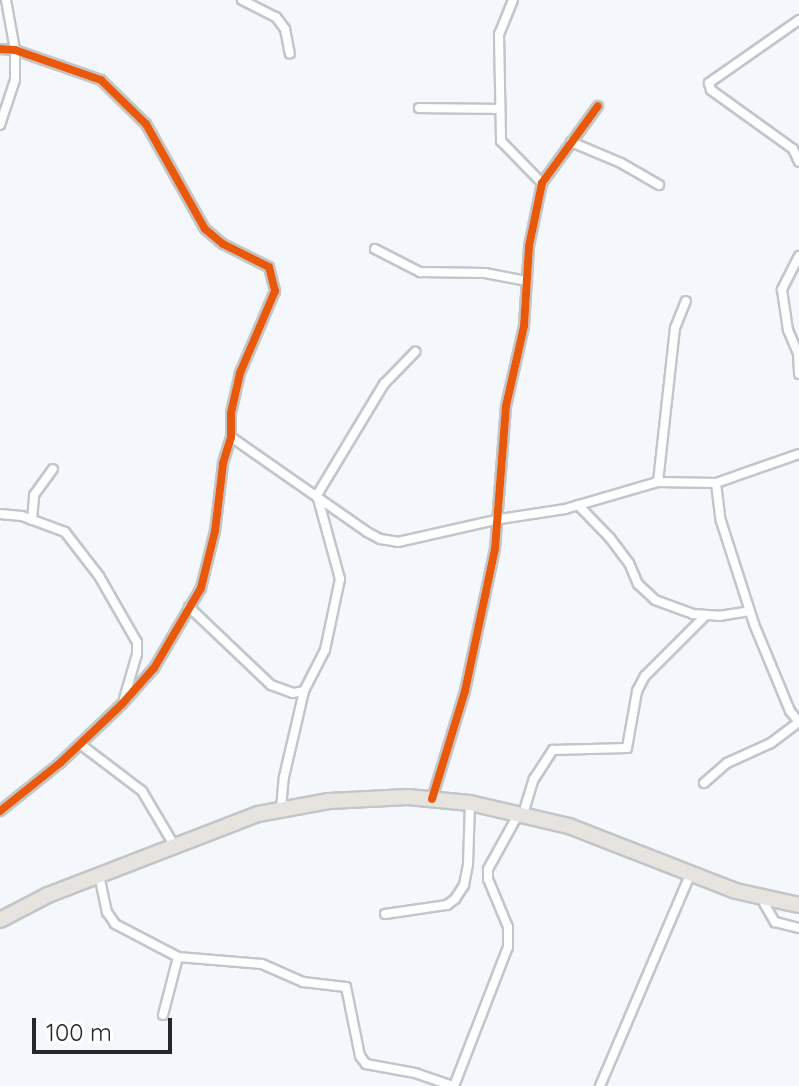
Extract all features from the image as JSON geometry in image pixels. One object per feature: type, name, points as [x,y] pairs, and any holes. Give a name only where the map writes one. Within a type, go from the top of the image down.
[{"type":"main road","points":[[0,920],[48,895],[174,845],[281,809],[371,798],[432,799],[521,813],[606,838],[761,897],[799,905]]},
{"type":"street","points":[[0,125],[15,80],[15,50],[6,0]]},
{"type":"street","points":[[242,0],[276,17],[285,29],[290,54]]},
{"type":"street","points":[[513,0],[499,34],[499,109],[504,148],[542,183]]},
{"type":"street","points":[[799,20],[709,83],[711,90],[793,149],[799,162]]},
{"type":"street","points":[[0,49],[15,50],[101,80],[146,124],[205,229],[223,244],[269,267],[275,291],[240,373],[231,413],[231,437],[223,464],[215,531],[201,588],[154,668],[122,704],[0,811]]},
{"type":"street","points":[[432,799],[465,691],[500,519],[506,406],[524,326],[527,281],[542,183],[598,106]]},
{"type":"street","points":[[419,108],[499,109]]},
{"type":"street","points":[[571,142],[621,163],[659,185]]},
{"type":"street","points":[[375,249],[420,272],[485,273],[527,281]]},
{"type":"street","points":[[799,256],[782,290],[799,374]]},
{"type":"street","points":[[658,482],[675,328],[686,301]]},
{"type":"street","points":[[281,809],[284,777],[304,691],[325,650],[340,579],[317,495],[384,384],[415,352]]},
{"type":"street","points":[[231,437],[380,539],[398,542],[578,505],[658,482],[716,483],[799,454]]},
{"type":"street","points":[[32,520],[34,495],[53,469]]},
{"type":"street","points":[[704,783],[727,763],[771,743],[799,722],[778,686],[750,611],[721,521],[716,483]]},
{"type":"street","points":[[578,505],[610,538],[629,563],[638,584],[655,600],[679,611],[705,616],[750,611]]},
{"type":"street","points":[[0,514],[32,520],[65,532],[99,576],[133,631],[137,654],[122,704]]},
{"type":"street","points":[[189,607],[271,685],[293,693],[304,691]]},
{"type":"street","points":[[99,875],[107,912],[115,924],[178,957],[270,966],[303,982],[346,987],[360,1056],[366,1064],[415,1073],[454,1086],[508,947],[508,927],[488,879],[488,869],[521,813],[534,779],[553,750],[627,748],[637,691],[645,676],[705,616]]},
{"type":"street","points":[[80,744],[142,791],[174,845]]},
{"type":"street","points":[[385,914],[434,908],[455,899],[464,885],[468,864],[470,803]]},
{"type":"street","points":[[600,1086],[691,872]]},
{"type":"street","points":[[761,897],[775,922],[799,928]]},
{"type":"street","points":[[163,1015],[178,957]]},
{"type":"cycle path","points":[[0,49],[15,50],[101,80],[146,124],[205,229],[223,244],[269,267],[275,291],[240,373],[231,413],[231,437],[223,464],[215,531],[201,588],[154,668],[122,704],[60,763],[0,811]]},
{"type":"cycle path","points":[[432,799],[465,691],[495,549],[506,406],[524,326],[529,246],[542,183],[598,106]]}]
